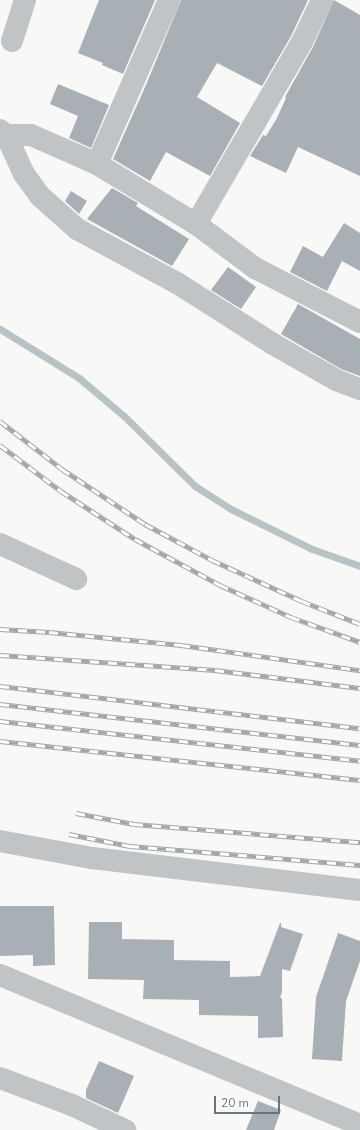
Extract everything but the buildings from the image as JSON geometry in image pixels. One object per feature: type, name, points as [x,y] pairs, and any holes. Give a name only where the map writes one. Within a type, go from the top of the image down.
[{"type":"street","points":[[12,41],[24,0]]},
{"type":"street","points":[[97,164],[169,0]]},
{"type":"street","points":[[196,224],[302,42],[322,0]]},
{"type":"street","points":[[3,132],[31,135],[97,164],[196,224],[255,268],[360,322]]},
{"type":"street","points":[[3,132],[24,174],[40,196],[77,230],[177,283],[273,344],[336,380],[360,389]]},
{"type":"street","points":[[0,544],[76,579]]},
{"type":"street","points":[[0,841],[92,858],[360,890]]},
{"type":"street","points":[[0,975],[360,1125]]},
{"type":"street","points":[[0,1078],[72,1105],[125,1130]]},
{"type":"waterway","points":[[0,329],[79,378],[124,416],[195,486],[231,509],[312,549],[360,566]]},
{"type":"railway","points":[[0,421],[62,469],[145,524],[212,560],[302,601],[360,624]]},
{"type":"railway","points":[[0,445],[61,491],[135,539],[220,585],[291,617],[360,642]]},
{"type":"railway","points":[[0,629],[49,632],[181,645],[360,670]]},
{"type":"railway","points":[[0,655],[215,670],[360,688]]},
{"type":"railway","points":[[0,686],[360,728]]},
{"type":"railway","points":[[0,704],[360,745]]},
{"type":"railway","points":[[0,721],[360,761]]},
{"type":"railway","points":[[0,741],[360,780]]},
{"type":"railway","points":[[76,813],[134,824],[360,842]]},
{"type":"railway","points":[[69,834],[130,846],[360,865]]}]
